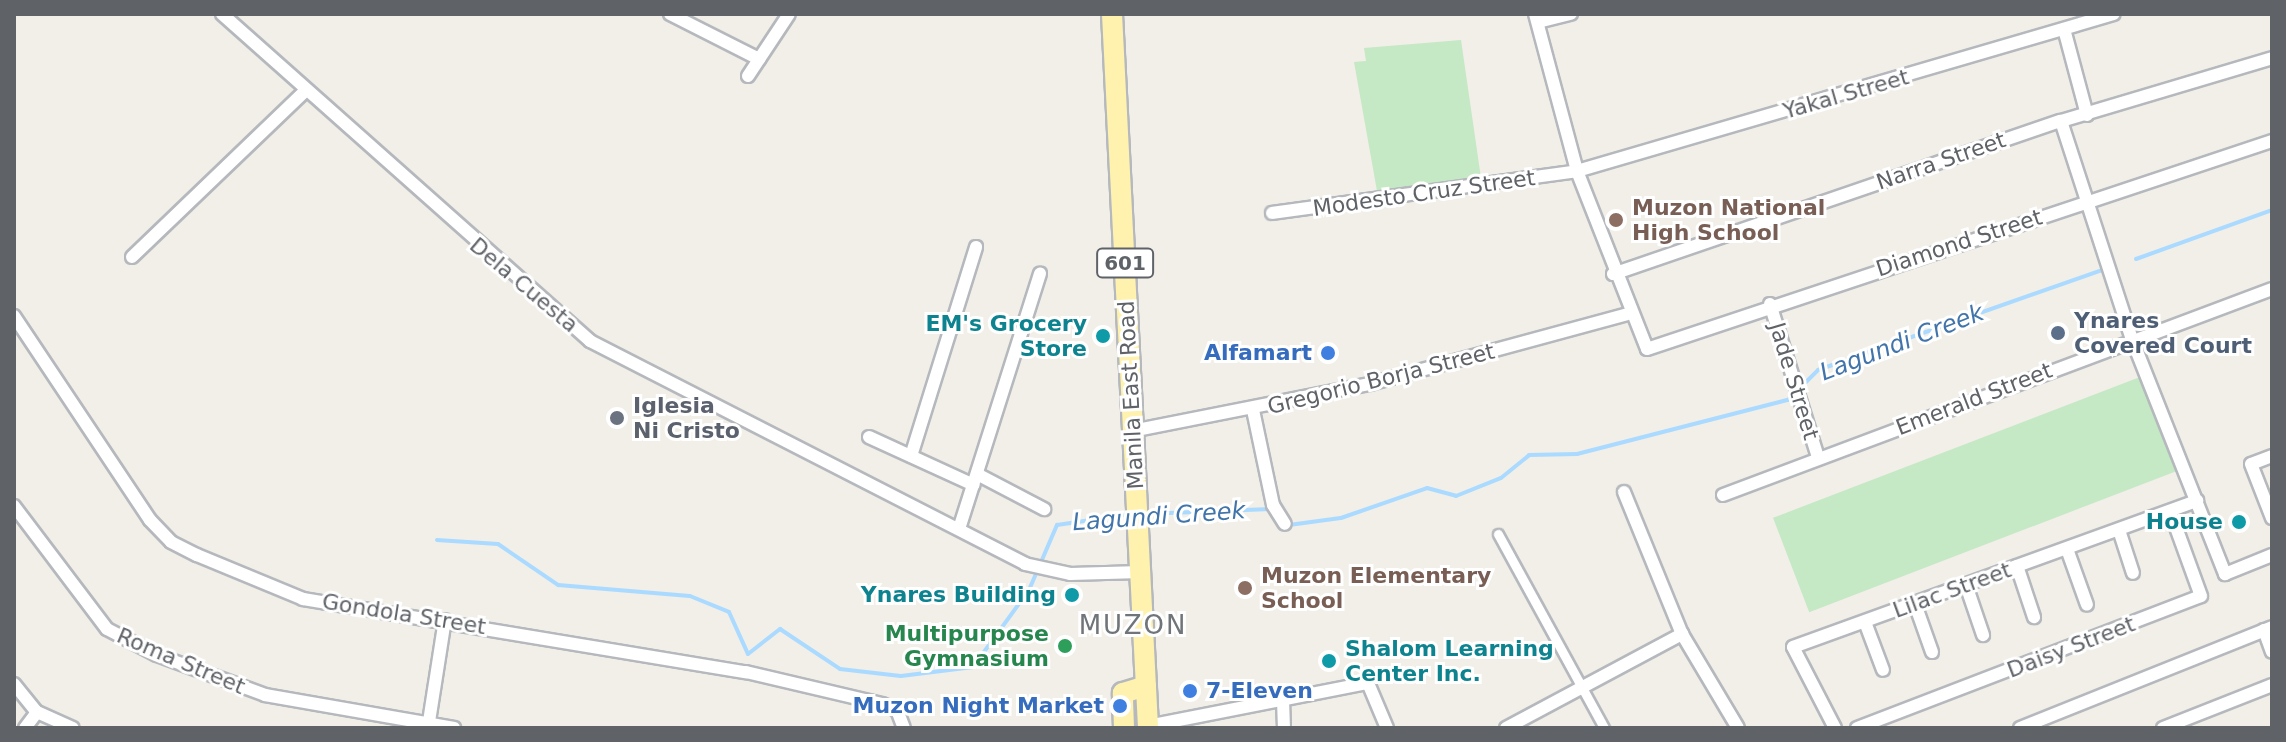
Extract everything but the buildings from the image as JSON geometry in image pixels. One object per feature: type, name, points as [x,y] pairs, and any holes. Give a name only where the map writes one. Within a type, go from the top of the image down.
[{"type":"main road","name":"Manila East Road","points":[[1112,14],[1148,727]]},
{"type":"main road","points":[[1124,728],[1123,693],[1146,686]]},
{"type":"street","name":"Dela Cuesta","points":[[222,14],[305,91],[590,341],[1025,564],[1043,571],[1141,572]]},
{"type":"street","points":[[670,14],[759,59]]},
{"type":"street","points":[[748,76],[789,14]]},
{"type":"street","points":[[1571,14],[1537,18],[1577,171],[1627,314]]},
{"type":"street","name":"Yakal Street","points":[[1577,171],[2114,14]]},
{"type":"street","points":[[2064,29],[2087,115]]},
{"type":"street","name":"Narra Street","points":[[1613,274],[2061,121],[2272,58]]},
{"type":"street","points":[[132,257],[305,91]]},
{"type":"street","points":[[2061,121],[2132,339],[2225,574],[2272,555]]},
{"type":"street","name":"Diamond Street","points":[[1627,314],[1647,349],[1770,304],[2088,198],[2272,141]]},
{"type":"street","name":"Modesto Cruz Street","points":[[1272,213],[1577,171]]},
{"type":"street","points":[[911,456],[976,247]]},
{"type":"street","points":[[959,529],[1040,274]]},
{"type":"street","name":"Emerald Street","points":[[1723,495],[2272,289]]},
{"type":"street","name":"Jade Street","points":[[1770,304],[1818,457]]},
{"type":"street","name":"Gregorio Borja Street","points":[[1132,431],[1253,410],[1627,314]]},
{"type":"street","name":"Gondola Street","points":[[14,316],[171,542],[303,599],[445,620],[807,686],[897,710],[904,728]]},
{"type":"street","points":[[1253,410],[1273,505],[1285,524]]},
{"type":"street","points":[[869,437],[1044,509]]},
{"type":"street","points":[[2272,456],[2251,464],[2272,518]]},
{"type":"street","points":[[1624,492],[1682,634],[1738,728]]},
{"type":"street","name":"Lilac Street","points":[[1835,728],[1793,647],[2197,501]]},
{"type":"street","name":"Roma Street","points":[[14,506],[70,588],[119,636],[244,689],[428,726],[454,728]]},
{"type":"street","name":"Daisy Street","points":[[1857,728],[2201,596],[2170,511]]},
{"type":"street","points":[[2119,530],[2133,573]]},
{"type":"street","points":[[1498,534],[1578,690],[1604,728]]},
{"type":"street","points":[[2067,549],[2087,605]]},
{"type":"street","points":[[2017,566],[2034,617]]},
{"type":"street","points":[[1966,585],[1983,635]]},
{"type":"street","points":[[1915,604],[1932,652]]},
{"type":"street","points":[[428,726],[445,620]]},
{"type":"street","points":[[1865,622],[1883,670]]},
{"type":"street","points":[[2020,728],[2268,628],[2272,652]]},
{"type":"street","points":[[1506,728],[1682,634]]},
{"type":"street","points":[[1148,727],[1368,683],[1387,728]]},
{"type":"street","points":[[14,684],[37,712],[73,728]]},
{"type":"street","points":[[2163,728],[2272,685]]},
{"type":"street","points":[[1283,700],[1284,728]]},
{"type":"street","points":[[25,728],[37,712]]},
{"type":"green space","points":[[1461,40],[1481,178],[1377,191],[1354,62],[1366,61],[1364,48]]},
{"type":"green space","points":[[2153,372],[2189,466],[1809,612],[1773,518]]},
{"type":"waterway","name":"Lagundi Creek","points":[[2136,259],[2272,210]]},
{"type":"waterway","name":"Lagundi Creek","points":[[1289,525],[1341,518],[1427,488],[1456,496],[1501,478],[1529,455],[1577,454],[1788,400],[1818,370],[2105,269]]},
{"type":"waterway","name":"Lagundi Creek","points":[[1144,514],[1271,509]]},
{"type":"waterway","name":"Lagundi Creek","points":[[437,540],[498,544],[558,585],[690,596],[729,612],[748,654],[780,629],[840,669],[901,676],[973,667],[1029,590],[1057,525],[1131,514]]},
{"type":"place","name":"Muzon National High School","points":[[1616,220]]},
{"type":"place","name":"Ynares Covered Court","points":[[2058,333]]},
{"type":"place","name":"EM's Grocery Store","points":[[1103,336]]},
{"type":"place","name":"Alfamart","points":[[1328,353]]},
{"type":"place","name":"Iglesia Ni Cristo","points":[[617,418]]},
{"type":"place","name":"House","points":[[2239,522]]},
{"type":"place","name":"Muzon Elementary School","points":[[1245,588]]},
{"type":"place","name":"Ynares Building","points":[[1072,595]]},
{"type":"place","name":"Multipurpose Gymnasium","points":[[1065,646]]},
{"type":"place","name":"Shalom Learning Center Inc.","points":[[1329,661]]},
{"type":"place","name":"7-Eleven","points":[[1190,691]]},
{"type":"place","name":"Muzon Night Market","points":[[1120,706]]},
{"type":"district","name":"MUZON","points":[[1133,626]]}]
